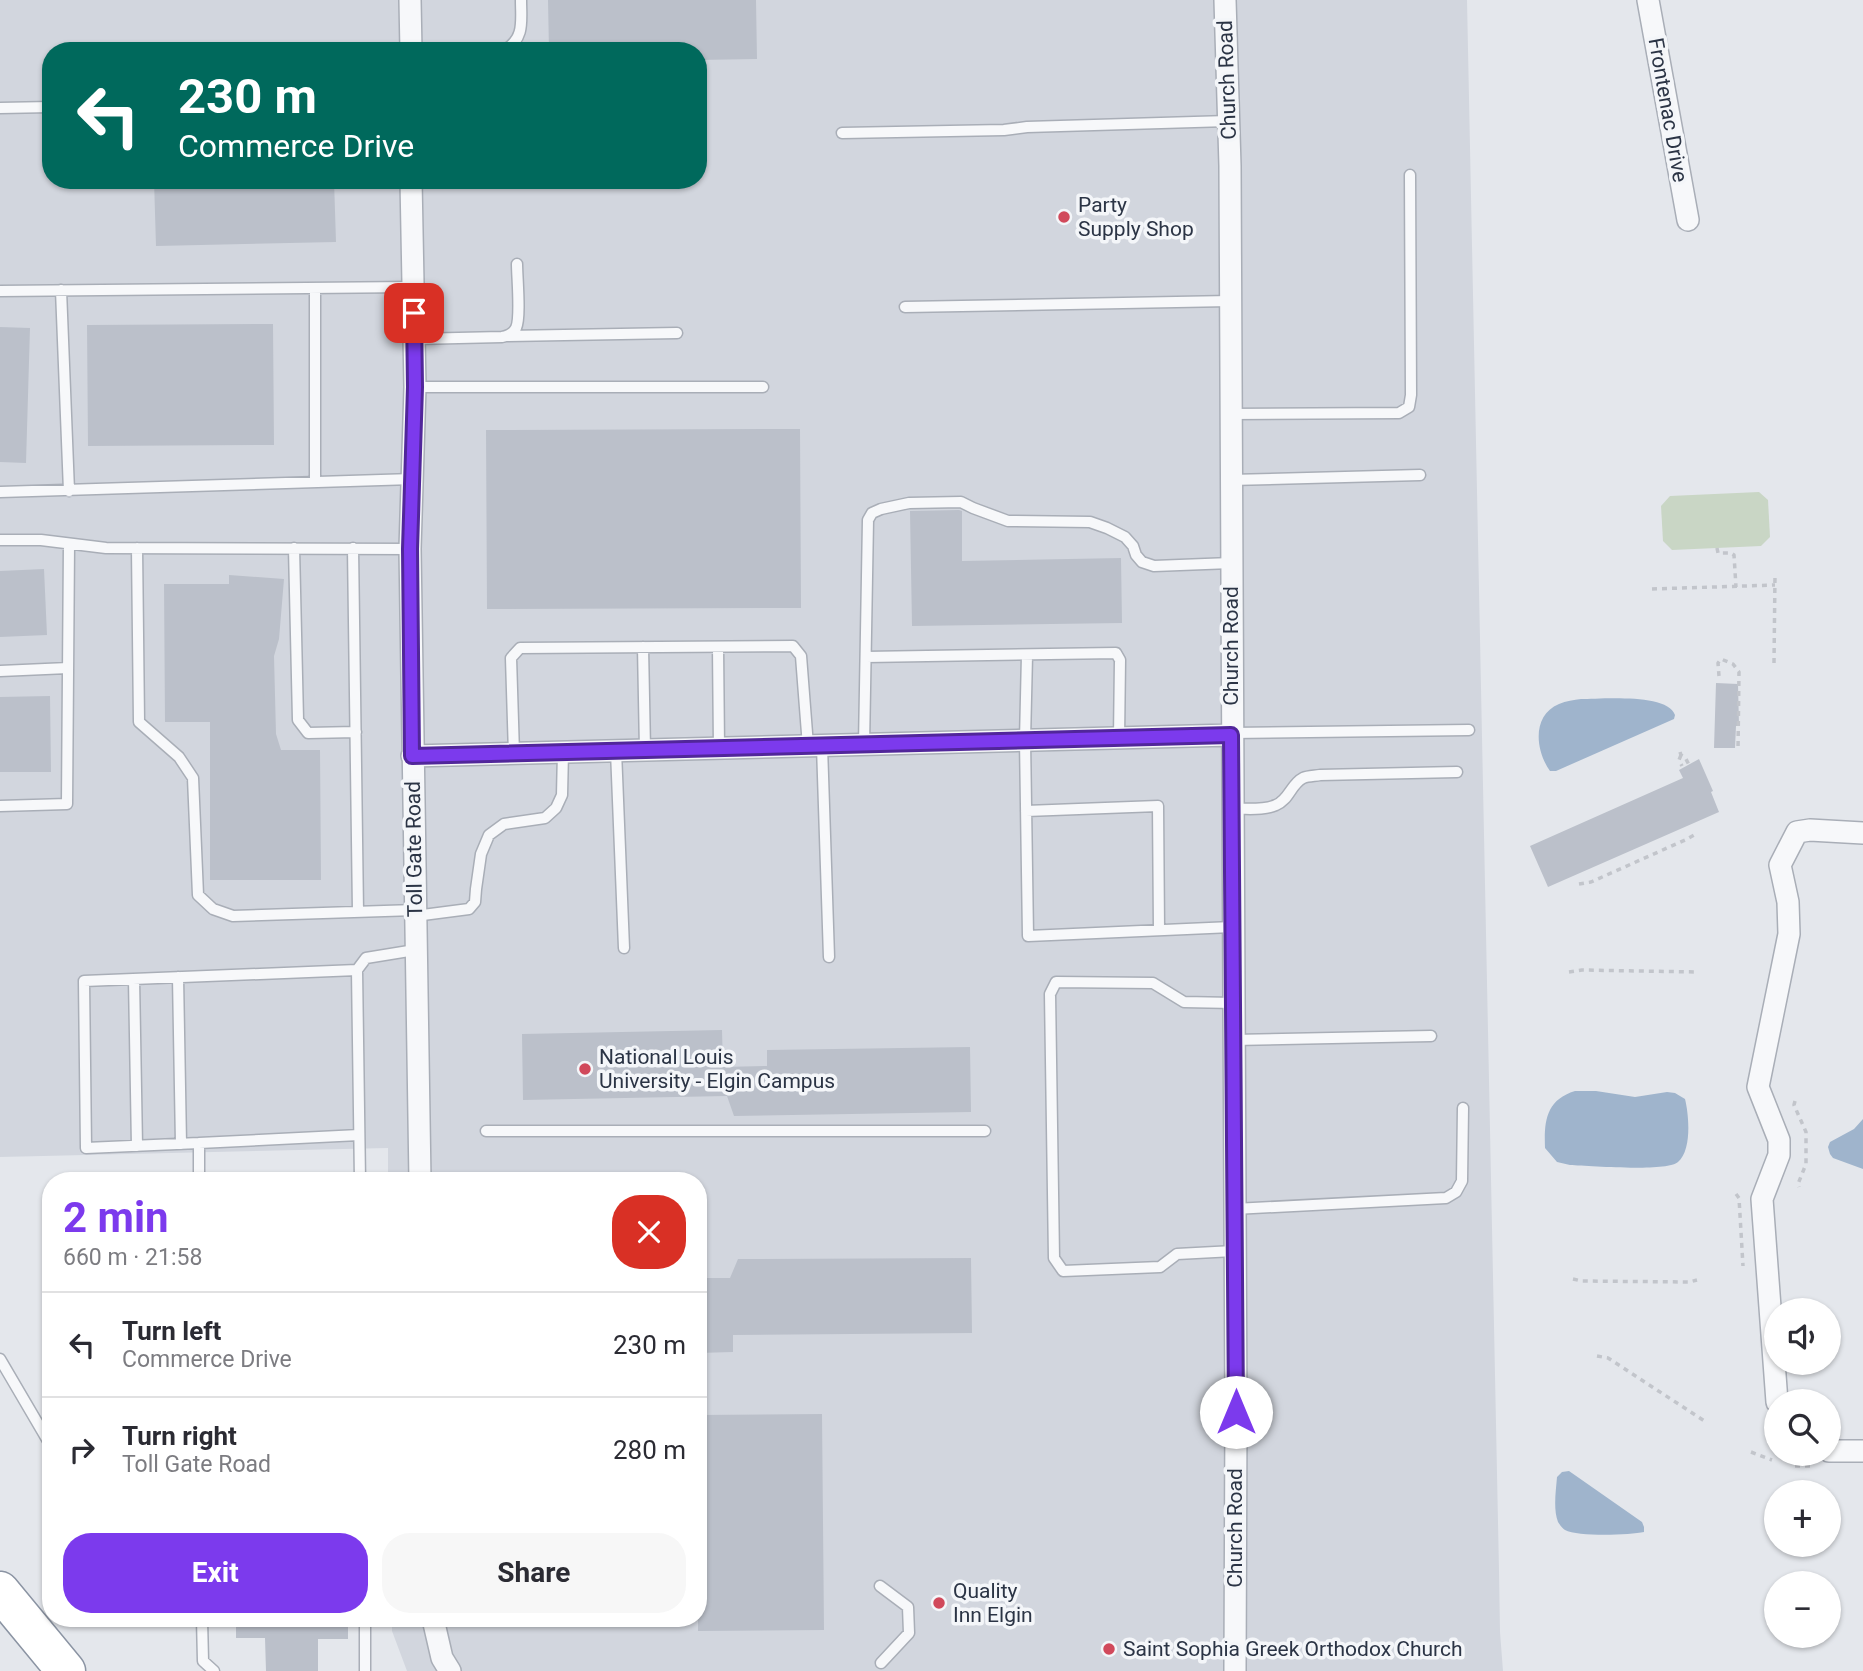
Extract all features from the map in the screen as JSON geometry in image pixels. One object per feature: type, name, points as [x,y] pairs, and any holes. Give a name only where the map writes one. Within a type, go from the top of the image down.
[{"type":"highway","points":[[0,1591],[66,1671]]},
{"type":"street","points":[[410,0],[411,42]]},
{"type":"street","name":"Church Road","points":[[1225,0],[1230,301],[1235,1671]]},
{"type":"street","name":"Frontenac Drive","points":[[1648,0],[1688,220]]},
{"type":"street","name":"Toll Gate Road","points":[[411,189],[415,387],[410,549],[419,1172]]},
{"type":"street","points":[[412,756],[1231,734]]},
{"type":"street","points":[[1776,1389],[1762,1199],[1779,1155],[1779,1140],[1758,1087],[1789,934],[1788,902],[1780,865],[1797,832],[1810,830],[1863,833]]},
{"type":"street","points":[[1841,1451],[1863,1451]]},
{"type":"street","points":[[435,1627],[442,1658],[450,1671]]},
{"type":"lane","points":[[515,42],[520,35],[521,0]]},
{"type":"lane","points":[[0,107],[42,107]]},
{"type":"lane","points":[[842,133],[1228,121]]},
{"type":"lane","points":[[1230,414],[1399,412],[1409,407],[1410,175]]},
{"type":"lane","points":[[508,335],[516,328],[518,319],[517,264]]},
{"type":"lane","points":[[0,291],[412,287]]},
{"type":"lane","points":[[315,288],[315,482]]},
{"type":"lane","points":[[61,290],[69,491]]},
{"type":"lane","points":[[905,306],[1230,301]]},
{"type":"lane","points":[[415,339],[677,332]]},
{"type":"lane","points":[[415,387],[763,387]]},
{"type":"lane","points":[[1230,480],[1420,475]]},
{"type":"lane","points":[[0,492],[413,479]]},
{"type":"lane","points":[[864,744],[868,520],[872,513],[909,503],[961,502],[1008,521],[1090,522],[1125,537],[1142,562],[1154,566],[1231,563]]},
{"type":"lane","points":[[0,540],[41,540],[106,548],[410,549]]},
{"type":"lane","points":[[0,806],[67,804],[69,544]]},
{"type":"lane","points":[[137,548],[139,722],[180,757],[192,778],[198,895],[213,909],[233,916],[415,913],[469,909],[475,902],[481,855],[489,835],[504,824],[545,818],[556,808],[562,795],[563,752]]},
{"type":"lane","points":[[294,548],[298,720],[308,733],[356,732]]},
{"type":"lane","points":[[354,548],[358,912]]},
{"type":"lane","points":[[514,754],[511,658],[520,649],[793,646],[801,656],[815,746],[829,957]]},
{"type":"lane","points":[[643,647],[645,750]]},
{"type":"lane","points":[[718,647],[719,748]]},
{"type":"lane","points":[[866,657],[1116,653],[1120,660],[1119,738]]},
{"type":"lane","points":[[1027,655],[1025,740],[1028,936],[1232,928]]},
{"type":"lane","points":[[0,671],[68,668]]},
{"type":"lane","points":[[1231,734],[1469,730]]},
{"type":"lane","points":[[616,751],[624,948]]},
{"type":"lane","points":[[1232,809],[1268,808],[1277,805],[1297,782],[1305,777],[1457,772]]},
{"type":"lane","points":[[1026,811],[1158,806],[1159,930]]},
{"type":"lane","points":[[360,1172],[357,970],[366,958],[415,950]]},
{"type":"lane","points":[[357,970],[85,981],[86,1148],[359,1135]]},
{"type":"lane","points":[[178,977],[181,1144]]},
{"type":"lane","points":[[134,979],[137,1146]]},
{"type":"lane","points":[[1233,1003],[1184,1002],[1153,983],[1056,982],[1050,994],[1054,1258],[1063,1271],[1160,1267],[1177,1254],[1234,1251]]},
{"type":"lane","points":[[1233,1040],[1431,1036]]},
{"type":"lane","points":[[1234,1209],[1446,1198],[1456,1192],[1462,1181],[1463,1108]]},
{"type":"lane","points":[[486,1132],[985,1131]]},
{"type":"lane","points":[[199,1143],[199,1172]]},
{"type":"lane","points":[[0,1359],[42,1431]]},
{"type":"lane","points":[[880,1586],[908,1607],[909,1633],[880,1663]]},
{"type":"lane","points":[[202,1627],[203,1661],[214,1671]]},
{"type":"lane","points":[[365,1627],[365,1671]]},
{"type":"path","points":[[1717,548],[1718,553],[1734,555],[1736,587]]},
{"type":"path","points":[[1774,663],[1775,575]]},
{"type":"path","points":[[1652,589],[1775,585]]},
{"type":"path","points":[[1719,676],[1718,663],[1721,659],[1733,664],[1739,672],[1738,750]]},
{"type":"path","points":[[1682,766],[1680,754],[1689,765]]},
{"type":"path","points":[[1579,884],[1591,882],[1696,834]]},
{"type":"path","points":[[1569,972],[1696,972]]},
{"type":"path","points":[[1795,1101],[1794,1105],[1806,1132],[1806,1164],[1799,1187]]},
{"type":"path","points":[[1737,1194],[1743,1266]]},
{"type":"path","points":[[1573,1279],[1675,1282],[1697,1280]]},
{"type":"path","points":[[1597,1356],[1608,1358],[1706,1422]]},
{"type":"path","points":[[1751,1452],[1764,1457]]},
{"type":"shaded area","points":[[0,0],[1467,0],[1500,1632],[1503,1671],[407,1671],[392,1627],[707,1627],[707,1172],[388,1172],[388,1148],[0,1157]]},
{"type":"green space","points":[[1759,492],[1768,500],[1770,537],[1761,546],[1672,550],[1663,541],[1661,506],[1670,496]]},
{"type":"water","points":[[1581,699],[1647,700],[1670,708],[1675,715],[1674,719],[1556,771],[1550,771],[1541,753],[1540,724],[1550,709]]},
{"type":"water","points":[[1575,1091],[1635,1097],[1667,1092],[1685,1099],[1688,1132],[1682,1157],[1671,1165],[1644,1168],[1557,1162],[1545,1148],[1546,1120],[1558,1100]]},
{"type":"water","points":[[1863,1119],[1863,1169],[1833,1158],[1828,1147],[1830,1142],[1854,1129]]},
{"type":"water","points":[[1569,1471],[1642,1522],[1644,1532],[1616,1535],[1564,1529],[1556,1517],[1556,1488],[1557,1477],[1562,1472]]},
{"type":"building","points":[[548,0],[756,0],[757,59],[707,60],[707,42],[549,42]]},
{"type":"building","points":[[154,189],[334,189],[336,242],[156,246]]},
{"type":"building","points":[[273,324],[274,445],[88,446],[87,325]]},
{"type":"building","points":[[0,327],[30,328],[26,463],[0,462]]},
{"type":"building","points":[[800,429],[801,608],[487,609],[486,430]]},
{"type":"building","points":[[910,511],[962,511],[962,561],[1121,558],[1122,623],[912,626]]},
{"type":"building","points":[[44,569],[47,635],[0,637],[0,571]]},
{"type":"building","points":[[229,575],[284,579],[279,639],[274,656],[276,734],[281,750],[320,750],[321,880],[210,880],[210,722],[165,722],[164,584],[229,584]]},
{"type":"building","points":[[1716,683],[1738,684],[1739,726],[1736,726],[1735,748],[1714,748]]},
{"type":"building","points":[[50,696],[51,772],[0,772],[0,697]]},
{"type":"building","points":[[1699,759],[1719,812],[1548,887],[1530,846],[1683,778],[1679,770]]},
{"type":"building","points":[[722,1030],[723,1067],[767,1066],[767,1050],[970,1047],[971,1112],[734,1116],[727,1096],[523,1100],[522,1034]]},
{"type":"building","points":[[971,1258],[972,1333],[733,1335],[733,1352],[707,1353],[707,1278],[730,1278],[738,1259]]},
{"type":"building","points":[[822,1414],[824,1630],[698,1631],[698,1627],[707,1627],[707,1415]]},
{"type":"building","points":[[236,1627],[348,1627],[348,1639],[318,1639],[318,1671],[266,1671],[265,1638],[236,1638]]},
{"type":"place","name":"Party Supply Shop","points":[[1064,217]]},
{"type":"place","name":"National Louis University - Elgin Campus","points":[[585,1069]]},
{"type":"place","name":"Quality Inn Elgin","points":[[939,1603]]},
{"type":"place","name":"Saint Sophia Greek Orthodox Church","points":[[1109,1649]]},
{"type":"route","points":[[414,313],[415,387],[410,549],[412,756],[1231,735],[1236,1412]]}]
